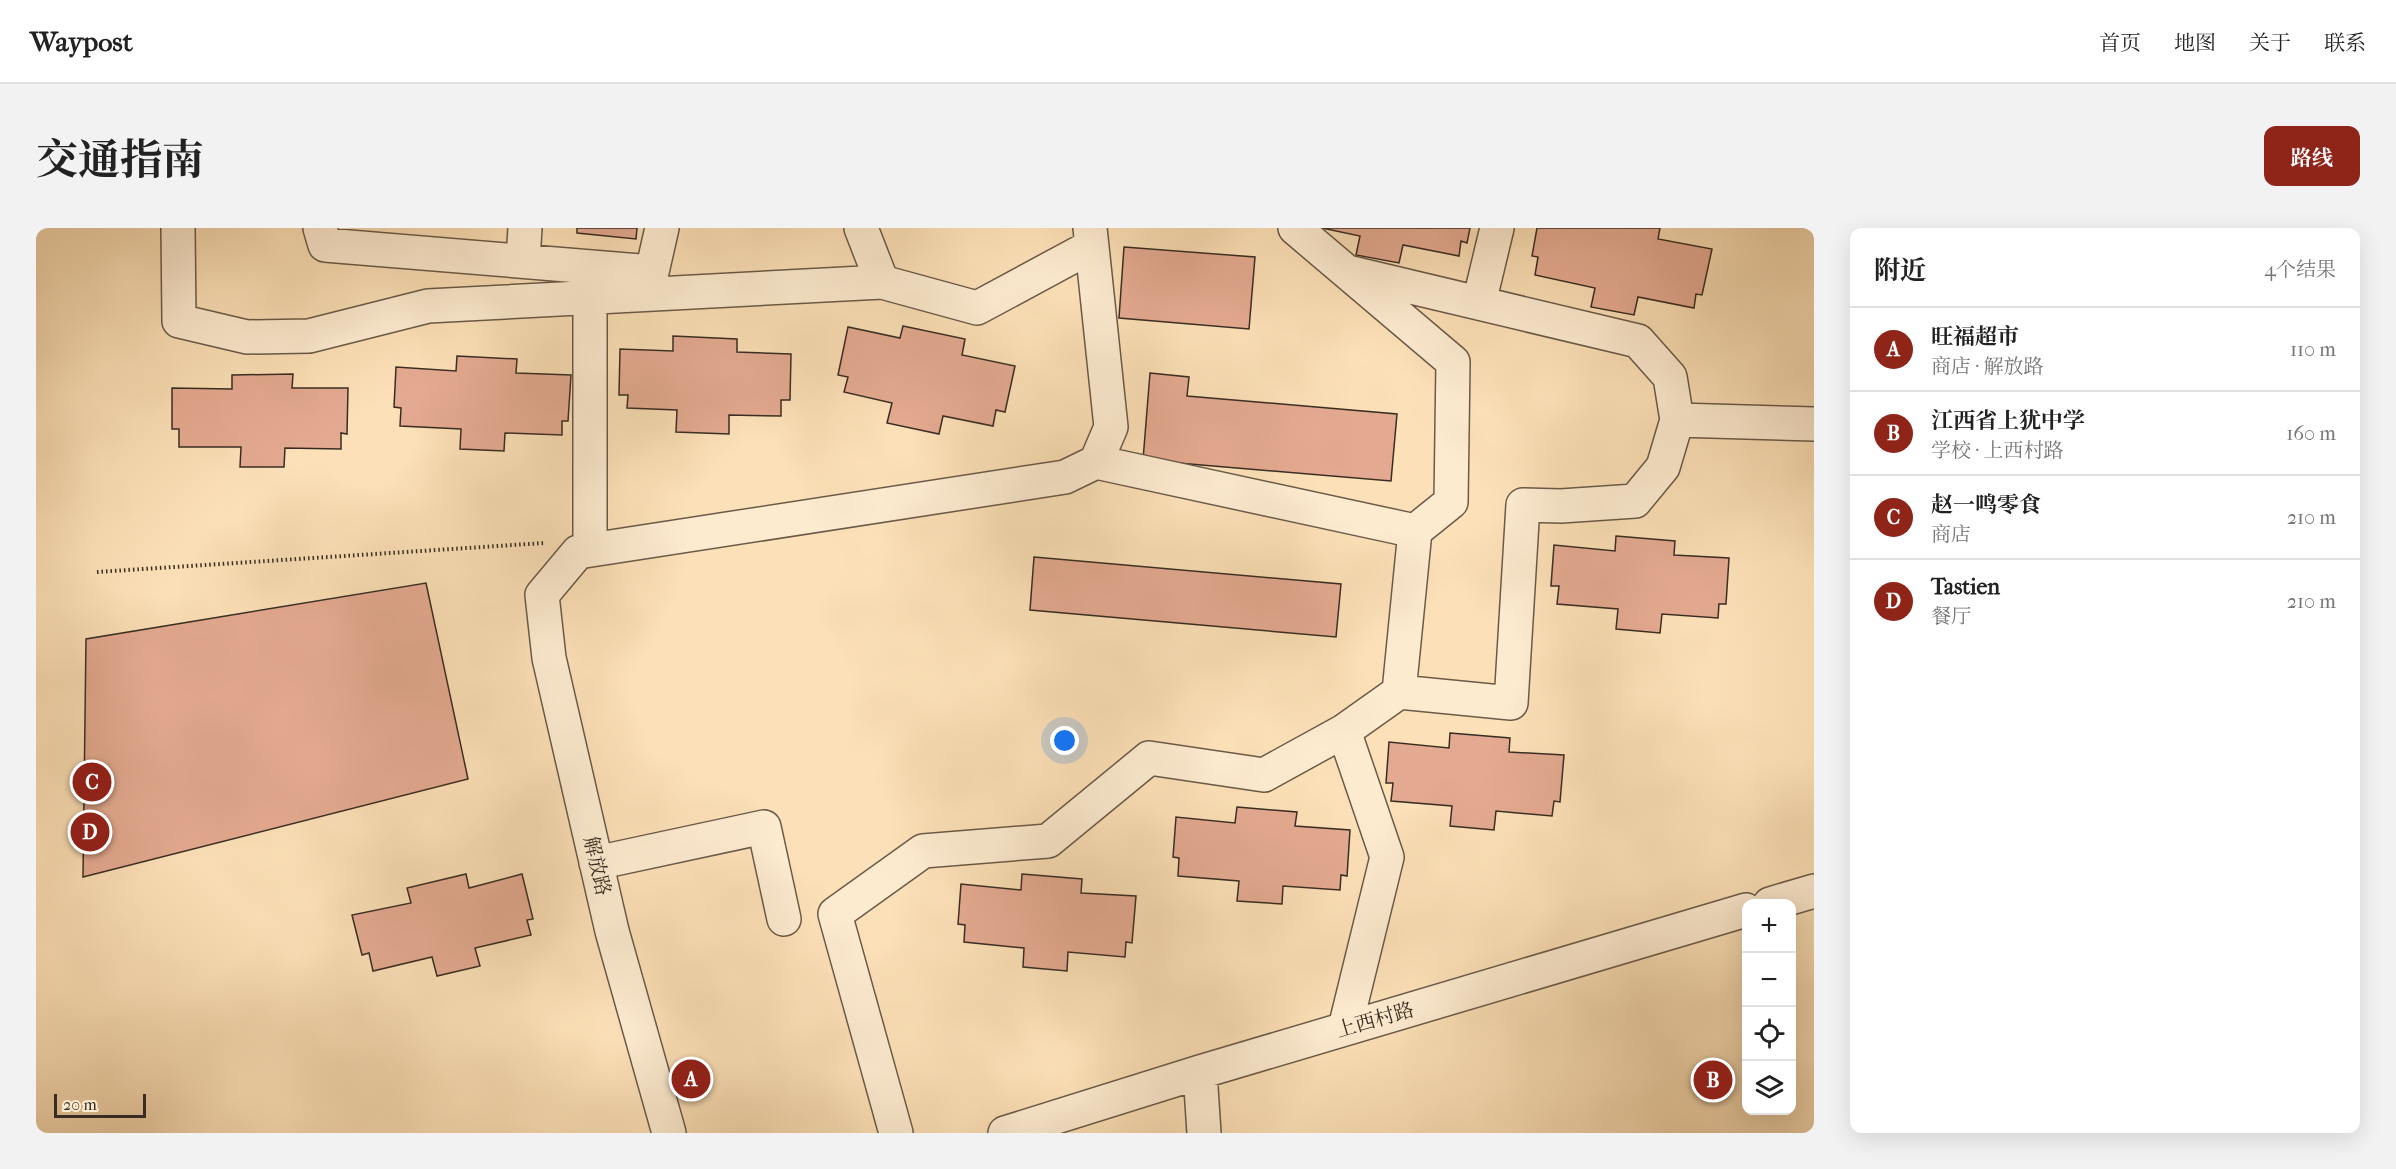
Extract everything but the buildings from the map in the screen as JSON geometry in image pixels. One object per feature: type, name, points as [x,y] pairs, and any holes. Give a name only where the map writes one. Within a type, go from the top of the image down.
[{"type":"street","points":[[178,228],[179,321],[247,336],[309,336],[428,306],[882,282],[977,308],[1091,237],[1111,427],[1096,462]]},
{"type":"street","points":[[320,228],[325,245],[652,272],[662,228]]},
{"type":"street","points":[[523,260],[525,228]]},
{"type":"street","points":[[861,228],[882,282]]},
{"type":"street","points":[[1295,228],[1452,362],[1451,502],[1415,531],[1399,692]]},
{"type":"street","points":[[1479,303],[1497,228]]},
{"type":"street","points":[[896,1133],[836,914],[923,851],[1048,840],[1149,758],[1264,775],[1344,731],[1399,692],[1511,703],[1523,505],[1561,506],[1635,501],[1663,467],[1677,420],[1670,376],[1638,342],[1344,271]]},
{"type":"street","points":[[590,298],[590,550],[1065,477],[1096,462],[1415,531]]},
{"type":"street","points":[[1677,420],[1814,424]]},
{"type":"street","name":"解放路","points":[[590,550],[578,552],[542,595],[549,658],[612,931],[669,1133]]},
{"type":"street","points":[[1344,731],[1387,857],[1345,1028]]},
{"type":"street","points":[[596,863],[764,827],[784,919]]},
{"type":"street","points":[[1785,899],[1814,891]]},
{"type":"street","name":"上西村路","points":[[1005,1133],[1345,1028],[1742,911]]},
{"type":"street","points":[[1200,1072],[1204,1133]]},
{"type":"path","points":[[97,572],[548,542]]},
{"type":"place","name":"赵一鸣零食","points":[[92,782]]},
{"type":"place","name":"Tastien","points":[[90,832]]},
{"type":"place","name":"旺福超市","points":[[691,1079]]},
{"type":"place","name":"江西省上犹中学","points":[[1713,1080]]}]
